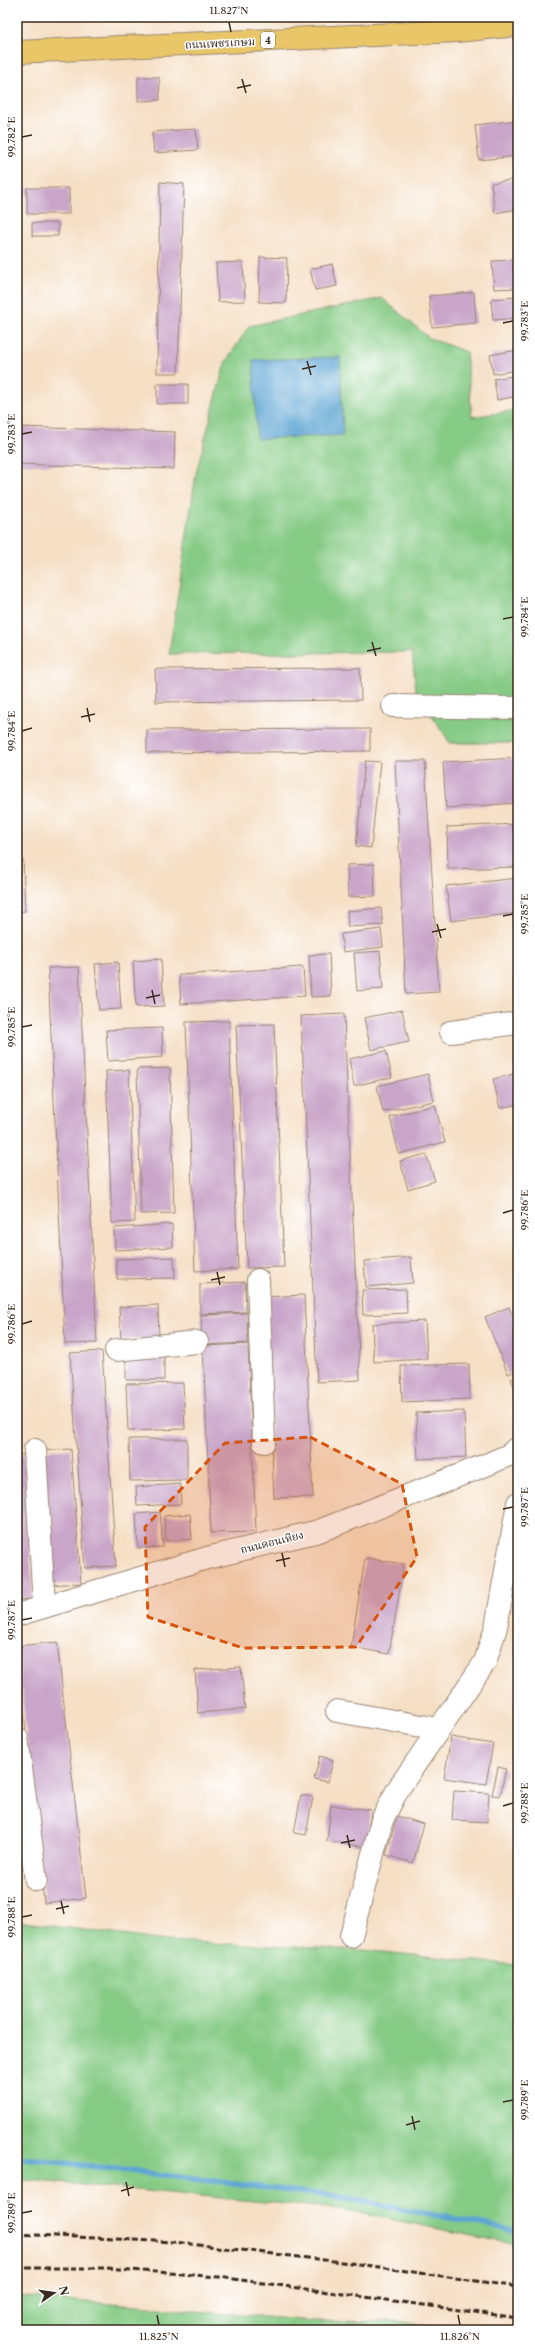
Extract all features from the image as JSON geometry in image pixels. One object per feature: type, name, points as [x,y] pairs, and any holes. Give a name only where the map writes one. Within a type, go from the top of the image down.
[{"type":"highway","name":"ถนนเพชรเกษม","points":[[17,52],[457,31],[518,25]]},
{"type":"street","points":[[393,706],[518,708]]},
{"type":"street","points":[[451,1032],[518,1023]]},
{"type":"street","points":[[258,1280],[264,1442]]},
{"type":"street","points":[[116,1350],[197,1342]]},
{"type":"street","points":[[35,1450],[44,1606]]},
{"type":"street","name":"ถนนดอนเหียง","points":[[17,1615],[207,1558],[319,1531],[515,1457]]},
{"type":"street","points":[[351,1936],[382,1820],[398,1789],[485,1662],[496,1627],[518,1503]]},
{"type":"street","points":[[337,1711],[439,1729]]},
{"type":"street","points":[[17,1738],[36,1880]]},
{"type":"highlighted area","points":[[310,1437],[402,1484],[417,1557],[356,1647],[243,1648],[148,1617],[145,1527],[225,1443]]},
{"type":"green space","points":[[382,298],[429,338],[466,352],[472,417],[518,410],[518,743],[450,743],[416,691],[412,652],[169,654],[196,473],[225,363],[249,326]]},
{"type":"green space","points":[[17,1921],[166,1941],[362,1950],[518,1965],[518,2245],[340,2209],[17,2179]]},
{"type":"green space","points":[[17,2296],[314,2321],[405,2322],[441,2330],[17,2330]]},
{"type":"water","points":[[340,357],[343,435],[257,439],[253,360]]},
{"type":"building","points":[[138,77],[159,77],[160,100],[138,101]]},
{"type":"building","points":[[518,120],[518,156],[479,160],[475,125]]},
{"type":"building","points":[[196,129],[198,150],[154,153],[152,132]]},
{"type":"building","points":[[518,179],[518,209],[495,213],[491,183]]},
{"type":"building","points":[[160,182],[184,184],[178,373],[157,373]]},
{"type":"building","points":[[27,188],[69,188],[69,214],[27,214]]},
{"type":"building","points":[[32,223],[58,223],[58,236],[32,236]]},
{"type":"building","points":[[260,257],[287,258],[286,303],[259,302]]},
{"type":"building","points":[[518,260],[518,288],[494,289],[492,261]]},
{"type":"building","points":[[243,262],[245,301],[218,302],[216,263]]},
{"type":"building","points":[[332,264],[337,286],[315,290],[310,269]]},
{"type":"building","points":[[474,292],[476,323],[432,327],[429,296]]},
{"type":"building","points":[[518,297],[518,318],[493,320],[491,299]]},
{"type":"building","points":[[518,350],[518,370],[493,374],[490,355]]},
{"type":"building","points":[[518,375],[518,396],[497,400],[494,379]]},
{"type":"building","points":[[157,384],[188,384],[188,404],[157,404]]},
{"type":"building","points":[[17,427],[175,432],[174,469],[17,464]]},
{"type":"building","points":[[360,668],[361,700],[156,702],[155,669]]},
{"type":"building","points":[[370,729],[370,751],[147,753],[147,730]]},
{"type":"building","points":[[518,758],[518,803],[446,808],[443,762]]},
{"type":"building","points":[[365,761],[380,762],[371,848],[356,846]]},
{"type":"building","points":[[395,761],[425,761],[439,992],[406,994]]},
{"type":"building","points":[[518,824],[518,867],[448,869],[447,827]]},
{"type":"building","points":[[17,860],[23,860],[25,911],[17,912]]},
{"type":"building","points":[[374,864],[375,896],[348,897],[347,865]]},
{"type":"building","points":[[518,878],[518,913],[451,921],[446,886]]},
{"type":"building","points":[[381,908],[383,925],[348,927],[347,911]]},
{"type":"building","points":[[381,929],[383,947],[343,952],[341,934]]},
{"type":"building","points":[[380,951],[383,989],[357,991],[354,953]]},
{"type":"building","points":[[329,954],[331,996],[311,997],[309,955]]},
{"type":"building","points":[[161,959],[164,1006],[136,1007],[133,961]]},
{"type":"building","points":[[118,962],[121,1009],[99,1010],[95,964]]},
{"type":"building","points":[[79,967],[97,1343],[65,1344],[48,968]]},
{"type":"building","points":[[303,967],[305,996],[181,1004],[179,975]]},
{"type":"building","points":[[402,1010],[409,1042],[371,1050],[364,1018]]},
{"type":"building","points":[[344,1014],[360,1380],[317,1382],[301,1016]]},
{"type":"building","points":[[229,1021],[238,1269],[195,1271],[186,1022]]},
{"type":"building","points":[[274,1024],[284,1267],[247,1268],[236,1025]]},
{"type":"building","points":[[162,1028],[163,1057],[108,1061],[106,1030]]},
{"type":"building","points":[[386,1051],[392,1077],[354,1086],[349,1059]]},
{"type":"building","points":[[170,1068],[174,1213],[141,1214],[137,1069]]},
{"type":"building","points":[[129,1070],[135,1222],[112,1223],[106,1071]]},
{"type":"building","points":[[518,1073],[518,1104],[500,1108],[493,1079]]},
{"type":"building","points":[[428,1074],[434,1101],[383,1112],[377,1086]]},
{"type":"building","points":[[435,1105],[445,1142],[399,1154],[390,1117]]},
{"type":"building","points":[[426,1154],[435,1181],[408,1189],[400,1161]]},
{"type":"building","points":[[172,1224],[173,1247],[115,1250],[114,1228]]},
{"type":"building","points":[[174,1257],[175,1278],[117,1279],[116,1259]]},
{"type":"building","points":[[411,1257],[413,1283],[366,1287],[364,1261]]},
{"type":"building","points":[[245,1282],[246,1312],[200,1314],[200,1284]]},
{"type":"building","points":[[406,1289],[407,1313],[363,1315],[362,1290]]},
{"type":"building","points":[[304,1295],[313,1497],[274,1498],[265,1297]]},
{"type":"building","points":[[158,1305],[159,1339],[121,1340],[119,1307]]},
{"type":"building","points":[[509,1307],[518,1329],[518,1370],[508,1374],[485,1317]]},
{"type":"building","points":[[247,1313],[248,1343],[202,1345],[201,1315]]},
{"type":"building","points":[[425,1321],[427,1359],[374,1362],[372,1324]]},
{"type":"building","points":[[248,1344],[256,1532],[211,1533],[203,1346]]},
{"type":"building","points":[[102,1351],[116,1566],[85,1568],[70,1353]]},
{"type":"building","points":[[164,1356],[164,1380],[126,1380],[126,1357]]},
{"type":"building","points":[[469,1364],[470,1399],[402,1402],[401,1366]]},
{"type":"building","points":[[518,1377],[518,1396],[511,1379]]},
{"type":"building","points":[[183,1383],[185,1429],[128,1431],[126,1384]]},
{"type":"building","points":[[464,1411],[466,1457],[418,1459],[416,1413]]},
{"type":"building","points":[[129,1439],[187,1439],[187,1480],[130,1481]]},
{"type":"building","points":[[71,1449],[81,1583],[48,1585],[38,1451]]},
{"type":"building","points":[[17,1455],[24,1455],[33,1599],[17,1600]]},
{"type":"building","points":[[180,1484],[181,1504],[137,1506],[136,1487]]},
{"type":"building","points":[[160,1512],[163,1547],[138,1548],[136,1514]]},
{"type":"building","points":[[190,1514],[192,1539],[166,1541],[164,1516]]},
{"type":"building","points":[[365,1558],[404,1564],[389,1654],[351,1647]]},
{"type":"building","points":[[57,1642],[86,1898],[44,1903],[17,1646]]},
{"type":"building","points":[[241,1667],[245,1709],[198,1713],[195,1670]]},
{"type":"building","points":[[451,1737],[493,1744],[486,1784],[444,1778]]},
{"type":"building","points":[[320,1756],[333,1760],[328,1782],[314,1779]]},
{"type":"building","points":[[498,1767],[506,1769],[500,1796],[492,1795]]},
{"type":"building","points":[[454,1791],[489,1793],[487,1822],[452,1820]]},
{"type":"building","points":[[301,1795],[313,1797],[306,1835],[294,1833]]},
{"type":"building","points":[[331,1805],[371,1810],[367,1847],[327,1841]]},
{"type":"building","points":[[397,1816],[424,1824],[413,1863],[386,1855]]},
{"type":"waterway","points":[[17,2157],[340,2197],[518,2231]]},
{"type":"railway","points":[[17,2234],[174,2242],[358,2264],[518,2287]]},
{"type":"railway","points":[[17,2268],[106,2268],[219,2277],[518,2318]]}]
